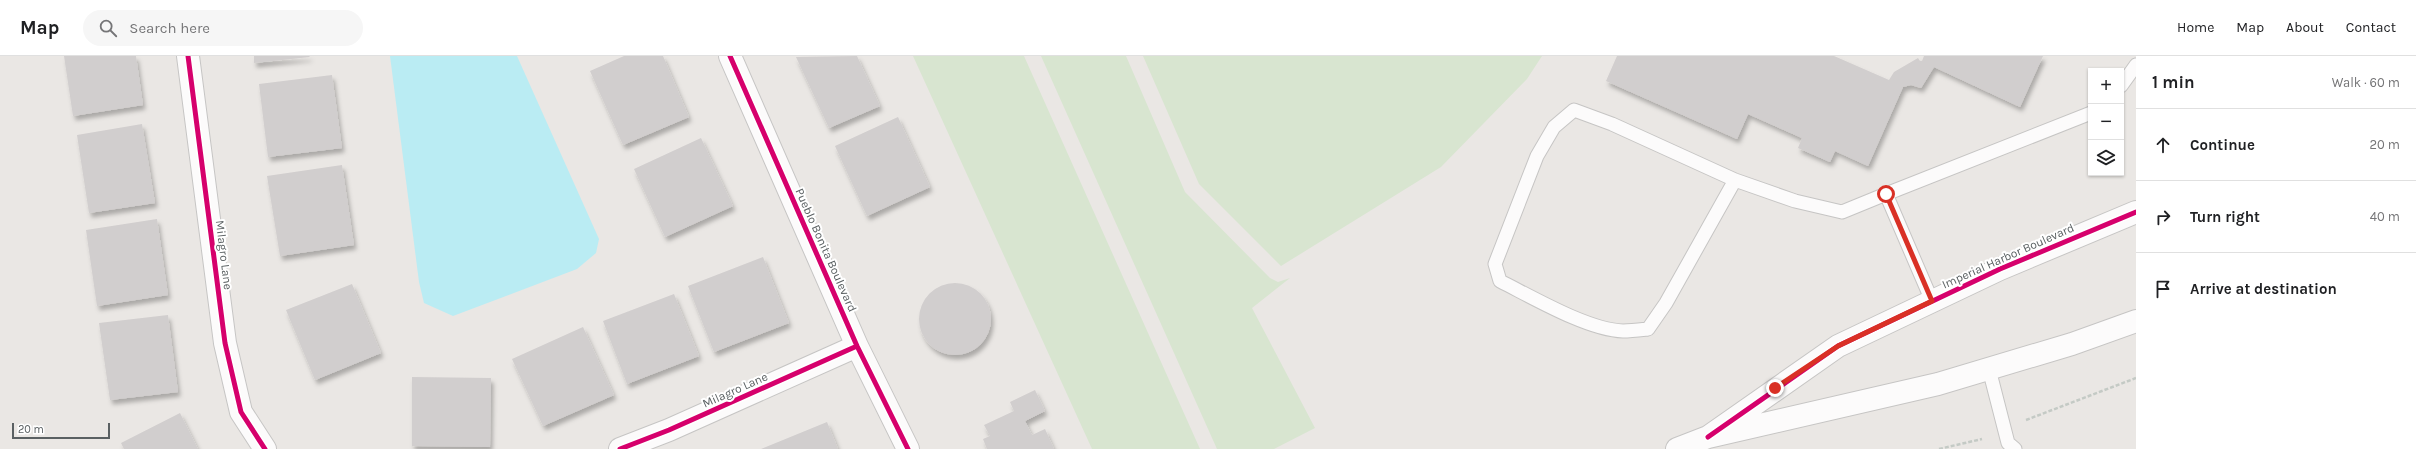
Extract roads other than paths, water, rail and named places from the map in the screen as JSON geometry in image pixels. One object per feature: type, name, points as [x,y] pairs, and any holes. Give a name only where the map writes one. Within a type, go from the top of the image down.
[{"type":"street","name":"Milagro Lane","points":[[188,56],[225,343],[241,412],[265,449]]},
{"type":"street","name":"Pueblo Bonita Boulevard","points":[[730,56],[857,346],[908,449]]},
{"type":"street","name":"Imperial Harbor Boulevard","points":[[1708,437],[1838,346],[2000,269],[2136,212]]},
{"type":"street","name":"Imperial Harbor Boulevard","points":[[1677,449],[1708,437],[1938,384],[2136,321]]},
{"type":"street","name":"Milagro Lane","points":[[620,449],[669,430],[857,346]]},
{"type":"lane","points":[[2124,82],[2136,65]]},
{"type":"lane","points":[[1735,180],[1666,303],[1648,329],[1622,331],[1599,326],[1548,306],[1500,281],[1495,264],[1538,156],[1554,127],[1574,110],[1612,124],[1735,180],[1795,201],[1842,212],[2088,114]]},
{"type":"lane","points":[[1886,194],[1932,301]]},
{"type":"lane","points":[[1989,368],[2008,443],[2015,449]]},
{"type":"water","points":[[390,56],[517,56],[599,239],[596,253],[577,269],[453,316],[424,303],[419,282]]}]
